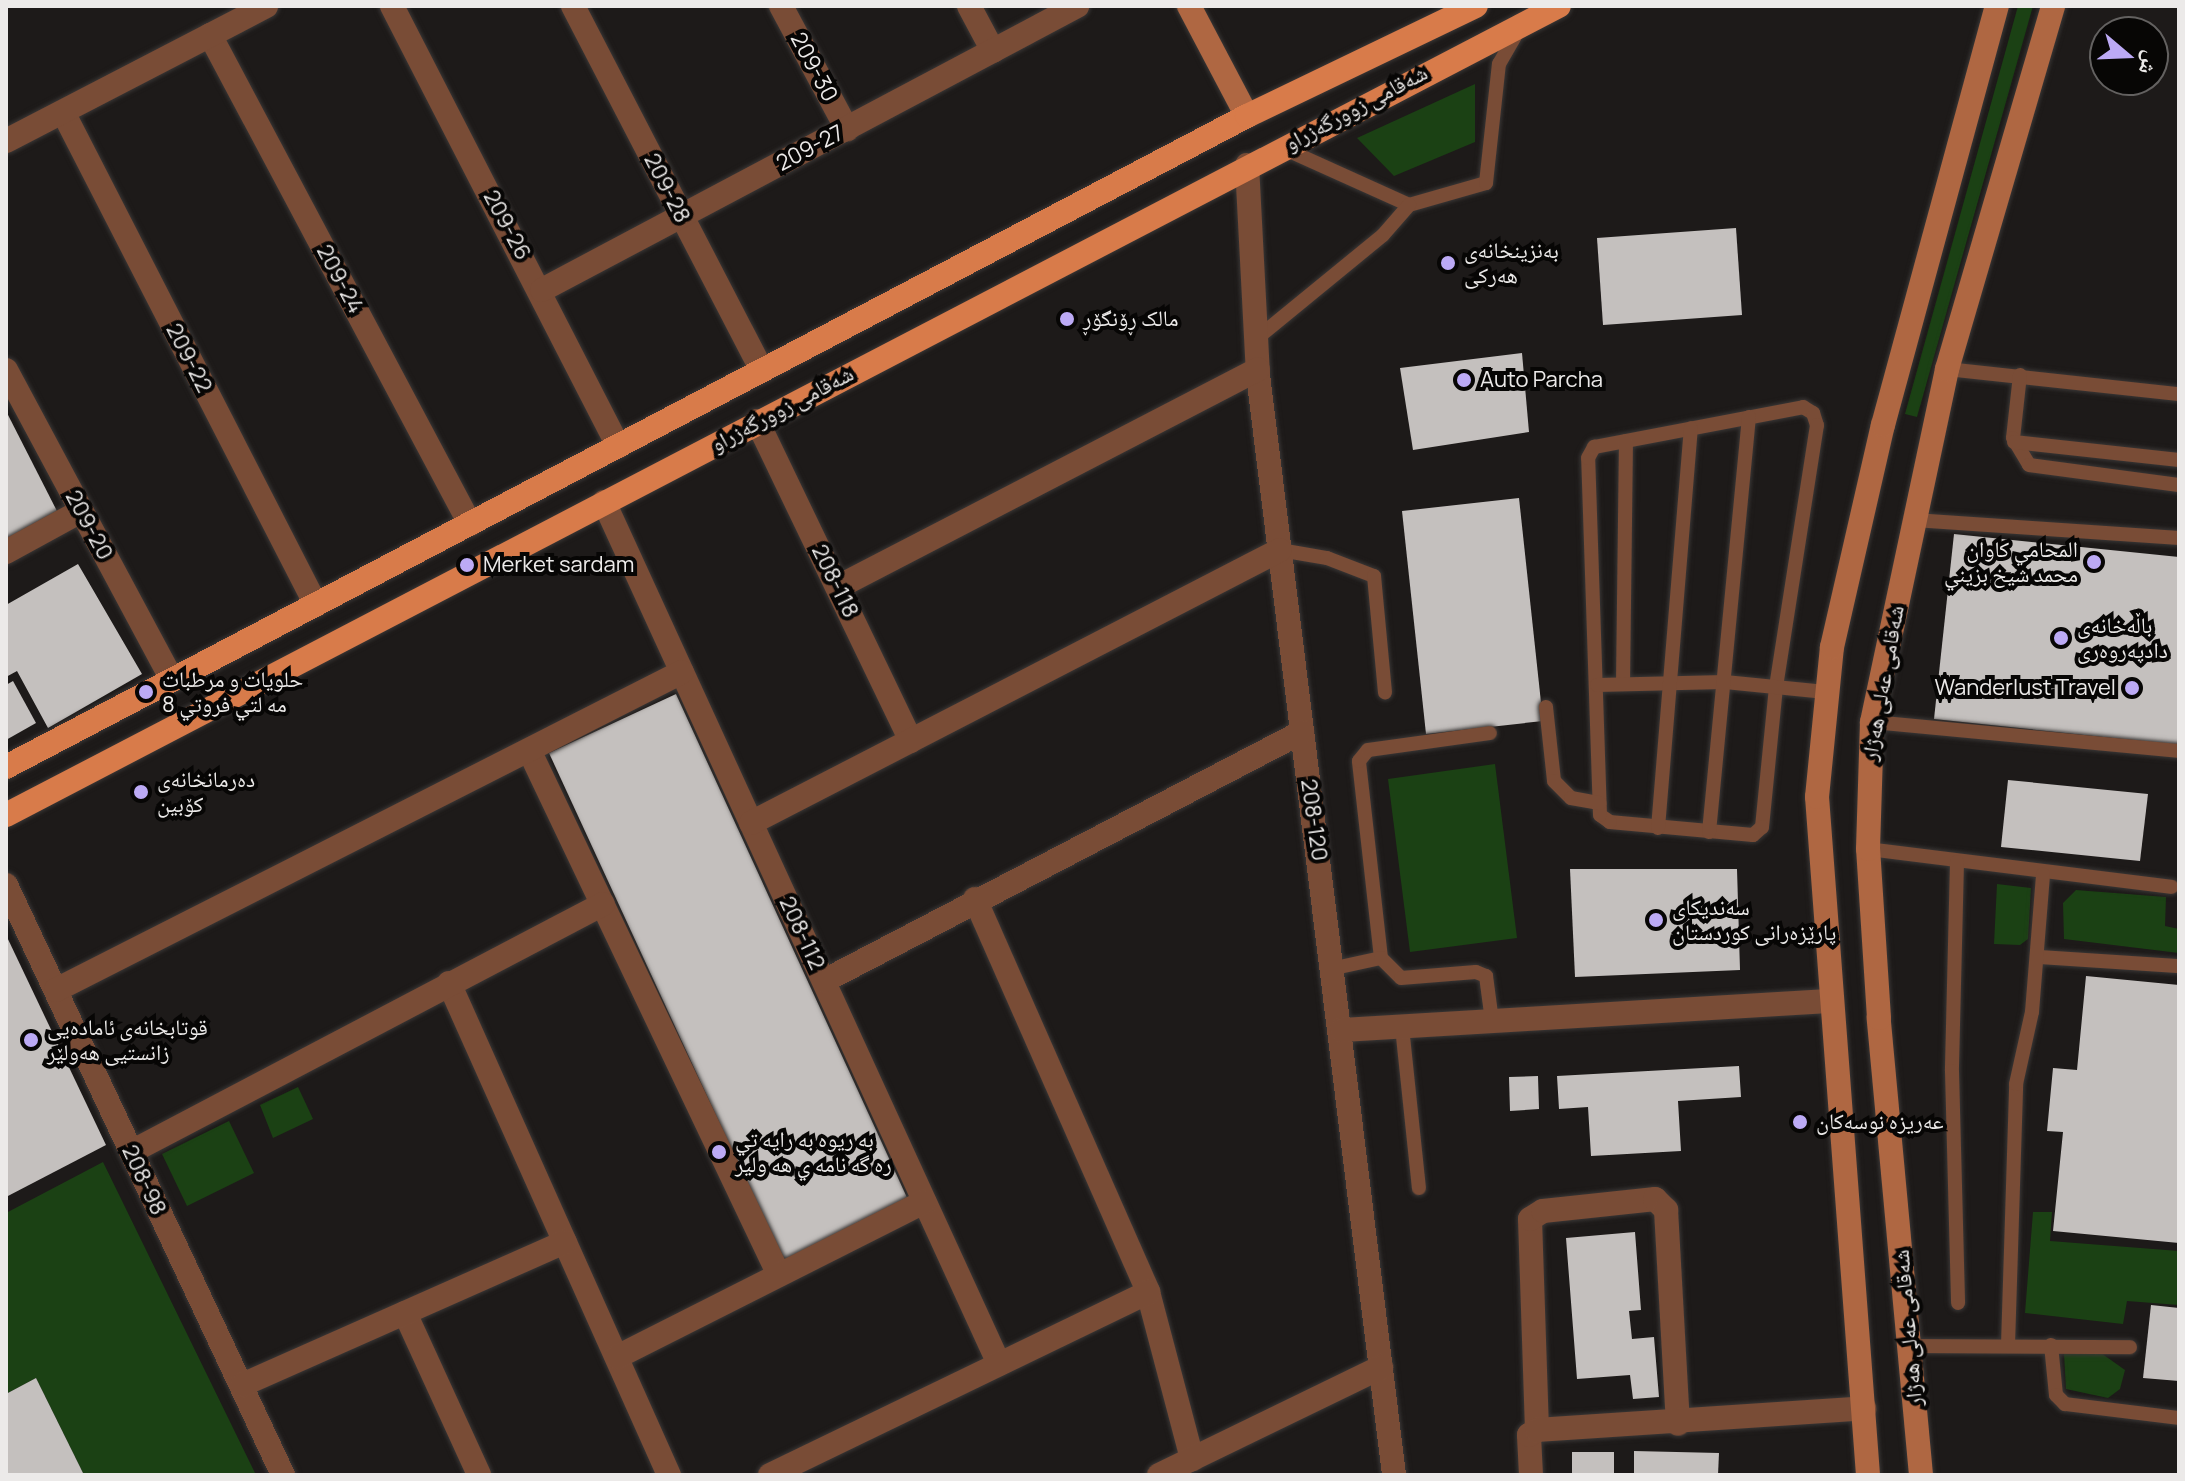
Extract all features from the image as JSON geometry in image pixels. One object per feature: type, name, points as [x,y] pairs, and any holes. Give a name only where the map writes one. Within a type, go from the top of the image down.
[{"type":"main road","points":[[1189,6],[1247,116]]},
{"type":"main road","name":"شەقامی زوورگەزراو","points":[[6,767],[1247,116],[1476,6]]},
{"type":"main road","name":"شەقامی زوورگەزراو","points":[[6,815],[1281,147],[1559,6]]},
{"type":"main road","points":[[1868,1475],[1829,1001],[1817,797],[1826,692],[1883,425],[1997,6]]},
{"type":"main road","name":"شەقامی عەلی هەژار","points":[[1921,1475],[1868,849],[1872,722],[1947,369],[2053,6]]},
{"type":"main road","points":[[260,634],[280,674]]},
{"type":"street","points":[[6,141],[266,6]]},
{"type":"street","name":"209-26","points":[[392,6],[542,290],[618,446]]},
{"type":"street","name":"209-28","points":[[573,6],[762,370]]},
{"type":"street","name":"209-30","points":[[781,6],[847,129]]},
{"type":"street","points":[[969,6],[993,51]]},
{"type":"street","name":"209-27","points":[[542,290],[1077,6]]},
{"type":"street","name":"209-24","points":[[210,35],[470,524]]},
{"type":"street","name":"209-22","points":[[63,112],[316,605]]},
{"type":"street","name":"208-120","points":[[1247,165],[1258,369],[1302,732],[1335,968],[1394,1475]]},
{"type":"street","points":[[838,587],[1258,369]]},
{"type":"street","name":"209-20","points":[[6,370],[172,680]]},
{"type":"street","name":"208-118","points":[[757,421],[911,741]]},
{"type":"street","name":"208-112","points":[[604,502],[999,1364]]},
{"type":"street","points":[[6,552],[81,511]]},
{"type":"street","points":[[751,823],[1280,550]]},
{"type":"street","points":[[56,990],[682,672]]},
{"type":"street","points":[[824,981],[975,899],[1302,732]]},
{"type":"street","points":[[529,750],[779,1275]]},
{"type":"street","name":"208-98","points":[[6,885],[283,1475]]},
{"type":"street","points":[[975,899],[1148,1292],[1192,1459]]},
{"type":"street","points":[[131,1152],[603,904]]},
{"type":"street","points":[[449,983],[669,1475]]},
{"type":"street","points":[[1342,1030],[1829,1001]]},
{"type":"street","points":[[1537,1430],[1530,1219],[1543,1211],[1655,1199],[1666,1210],[1678,1424]]},
{"type":"street","points":[[617,1357],[924,1202]]},
{"type":"street","points":[[242,1385],[565,1242]]},
{"type":"street","points":[[770,1475],[1148,1292]]},
{"type":"street","points":[[405,1313],[479,1475]]},
{"type":"street","points":[[1159,1475],[1381,1367]]},
{"type":"street","points":[[1531,1475],[1529,1435],[1537,1430],[1678,1424],[1864,1408]]},
{"type":"lane","points":[[1256,339],[1383,235],[1409,205],[1486,183],[1499,64],[1522,24]]},
{"type":"lane","points":[[1281,147],[1409,205]]},
{"type":"lane","points":[[1947,369],[2179,394]]},
{"type":"lane","points":[[2020,375],[2014,442],[2029,465],[2057,472],[2179,485]]},
{"type":"lane","points":[[1803,407],[1813,413],[1817,425],[1776,687],[1762,827],[1753,835],[1610,822],[1600,815],[1597,685],[1584,473],[1594,447],[1749,417],[1803,407]]},
{"type":"lane","points":[[1709,832],[1749,417]]},
{"type":"lane","points":[[1658,828],[1674,683],[1691,428]]},
{"type":"lane","points":[[1623,684],[1626,441]]},
{"type":"lane","points":[[2014,442],[2179,460]]},
{"type":"lane","points":[[1914,520],[2179,538]]},
{"type":"lane","points":[[1280,550],[1327,558],[1374,576],[1385,692]]},
{"type":"lane","points":[[1597,685],[1725,682],[1826,692]]},
{"type":"lane","points":[[1546,707],[1554,781],[1571,798],[1600,803]]},
{"type":"lane","points":[[1872,722],[2179,751]]},
{"type":"lane","points":[[1490,733],[1368,750],[1359,761],[1381,958],[1401,978],[1476,972],[1486,976],[1492,1021]]},
{"type":"lane","points":[[1868,849],[2043,874],[2172,887]]},
{"type":"lane","points":[[1957,862],[1952,1071],[1958,1303]]},
{"type":"lane","points":[[2008,1345],[2016,1084],[2039,957],[2043,874]]},
{"type":"lane","points":[[2039,957],[2178,966]]},
{"type":"lane","points":[[1335,968],[1381,958]]},
{"type":"lane","points":[[1402,1027],[1419,1188]]},
{"type":"lane","points":[[2051,1345],[2056,1395],[2065,1404],[2179,1418]]},
{"type":"lane","points":[[1910,1346],[2130,1347]]},
{"type":"green space","points":[[2018,6],[2033,6],[1917,417],[1905,414]]},
{"type":"green space","points":[[1475,84],[1475,142],[1394,176],[1357,138]]},
{"type":"green space","points":[[1495,764],[1517,938],[1410,952],[1388,779]]},
{"type":"green space","points":[[1997,884],[2031,888],[2028,939],[2020,945],[1994,944]]},
{"type":"green space","points":[[2076,890],[2166,897],[2165,926],[2179,929],[2179,953],[2064,939],[2063,903]]},
{"type":"green space","points":[[298,1087],[313,1119],[273,1138],[260,1105]]},
{"type":"green space","points":[[229,1121],[254,1173],[187,1206],[162,1154]]},
{"type":"green space","points":[[103,1162],[256,1475],[84,1475],[36,1378],[6,1394],[6,1213]]},
{"type":"green space","points":[[2033,1212],[2052,1212],[2050,1241],[2179,1251],[2179,1305],[2127,1301],[2123,1324],[2025,1313]]},
{"type":"green space","points":[[2101,1353],[2125,1370],[2120,1389],[2108,1398],[2066,1389],[2064,1354]]},
{"type":"building","points":[[1736,228],[1742,315],[1603,325],[1597,238]]},
{"type":"building","points":[[1522,353],[1529,432],[1413,450],[1400,368]]},
{"type":"building","points":[[6,411],[59,515],[6,542]]},
{"type":"building","points":[[1519,498],[1543,721],[1426,734],[1402,511]]},
{"type":"building","name":"باڵەخانەی دادپەروەری","points":[[1954,534],[2179,557],[2179,745],[1934,719]]},
{"type":"building","points":[[78,564],[142,674],[48,728],[17,671],[6,677],[6,605]]},
{"type":"building","points":[[13,681],[36,723],[6,740],[6,685]]},
{"type":"building","points":[[676,694],[910,1204],[783,1261],[549,753]]},
{"type":"building","points":[[2008,780],[2148,794],[2140,861],[2001,847]]},
{"type":"building","name":"سەندیکای پارێزەرانی کوردستان","points":[[1570,869],[1737,869],[1740,970],[1575,977]]},
{"type":"building","name":"قوتابخانەی ئامادەیی زانستیی هەولێر","points":[[6,935],[106,1145],[6,1197]]},
{"type":"building","points":[[2086,976],[2179,985],[2179,1243],[2053,1231],[2063,1132],[2047,1131],[2053,1068],[2077,1070]]},
{"type":"building","points":[[1739,1066],[1741,1097],[1678,1101],[1681,1151],[1591,1156],[1588,1107],[1559,1109],[1557,1076]]},
{"type":"building","points":[[1538,1076],[1539,1109],[1510,1111],[1509,1077]]},
{"type":"building","points":[[1635,1232],[1641,1310],[1629,1311],[1632,1339],[1654,1337],[1659,1397],[1633,1399],[1630,1375],[1577,1379],[1566,1238]]},
{"type":"building","points":[[2151,1305],[2179,1308],[2179,1381],[2143,1378]]},
{"type":"building","points":[[36,1378],[84,1475],[6,1475],[6,1394]]},
{"type":"building","points":[[1634,1451],[1719,1453],[1718,1475],[1634,1475]]},
{"type":"building","points":[[1572,1452],[1614,1452],[1614,1475],[1572,1475]]},
{"type":"place","name":"بەنزینخانەی هەرکی","points":[[1448,263]]},
{"type":"place","name":"مالک ڕۆنگۆڕ","points":[[1067,319]]},
{"type":"place","name":"Auto Parcha","points":[[1464,380]]},
{"type":"place","name":"المحامي كاوان محمد شيخ بزيني","points":[[2094,562]]},
{"type":"place","name":"Merket sardam","points":[[467,565]]},
{"type":"place","name":"باڵەخانەی دادپەروەری","points":[[2061,638]]},
{"type":"place","name":"Wanderlust Travel","points":[[2132,688]]},
{"type":"place","name":"حلويات و مرطبات مه لتي فروتي 8","points":[[146,692]]},
{"type":"place","name":"دەرمانخانەی کۆبین","points":[[141,792]]},
{"type":"place","name":"سەندیکای پارێزەرانی کوردستان","points":[[1656,920]]},
{"type":"place","name":"قوتابخانەی ئامادەیی زانستیی هەولێر","points":[[31,1040]]},
{"type":"place","name":"عەریزە نوسەکان","points":[[1800,1122]]},
{"type":"place","name":"به ريوه به رايه تي ره گه نامه ي هه ولير","points":[[719,1152]]}]
